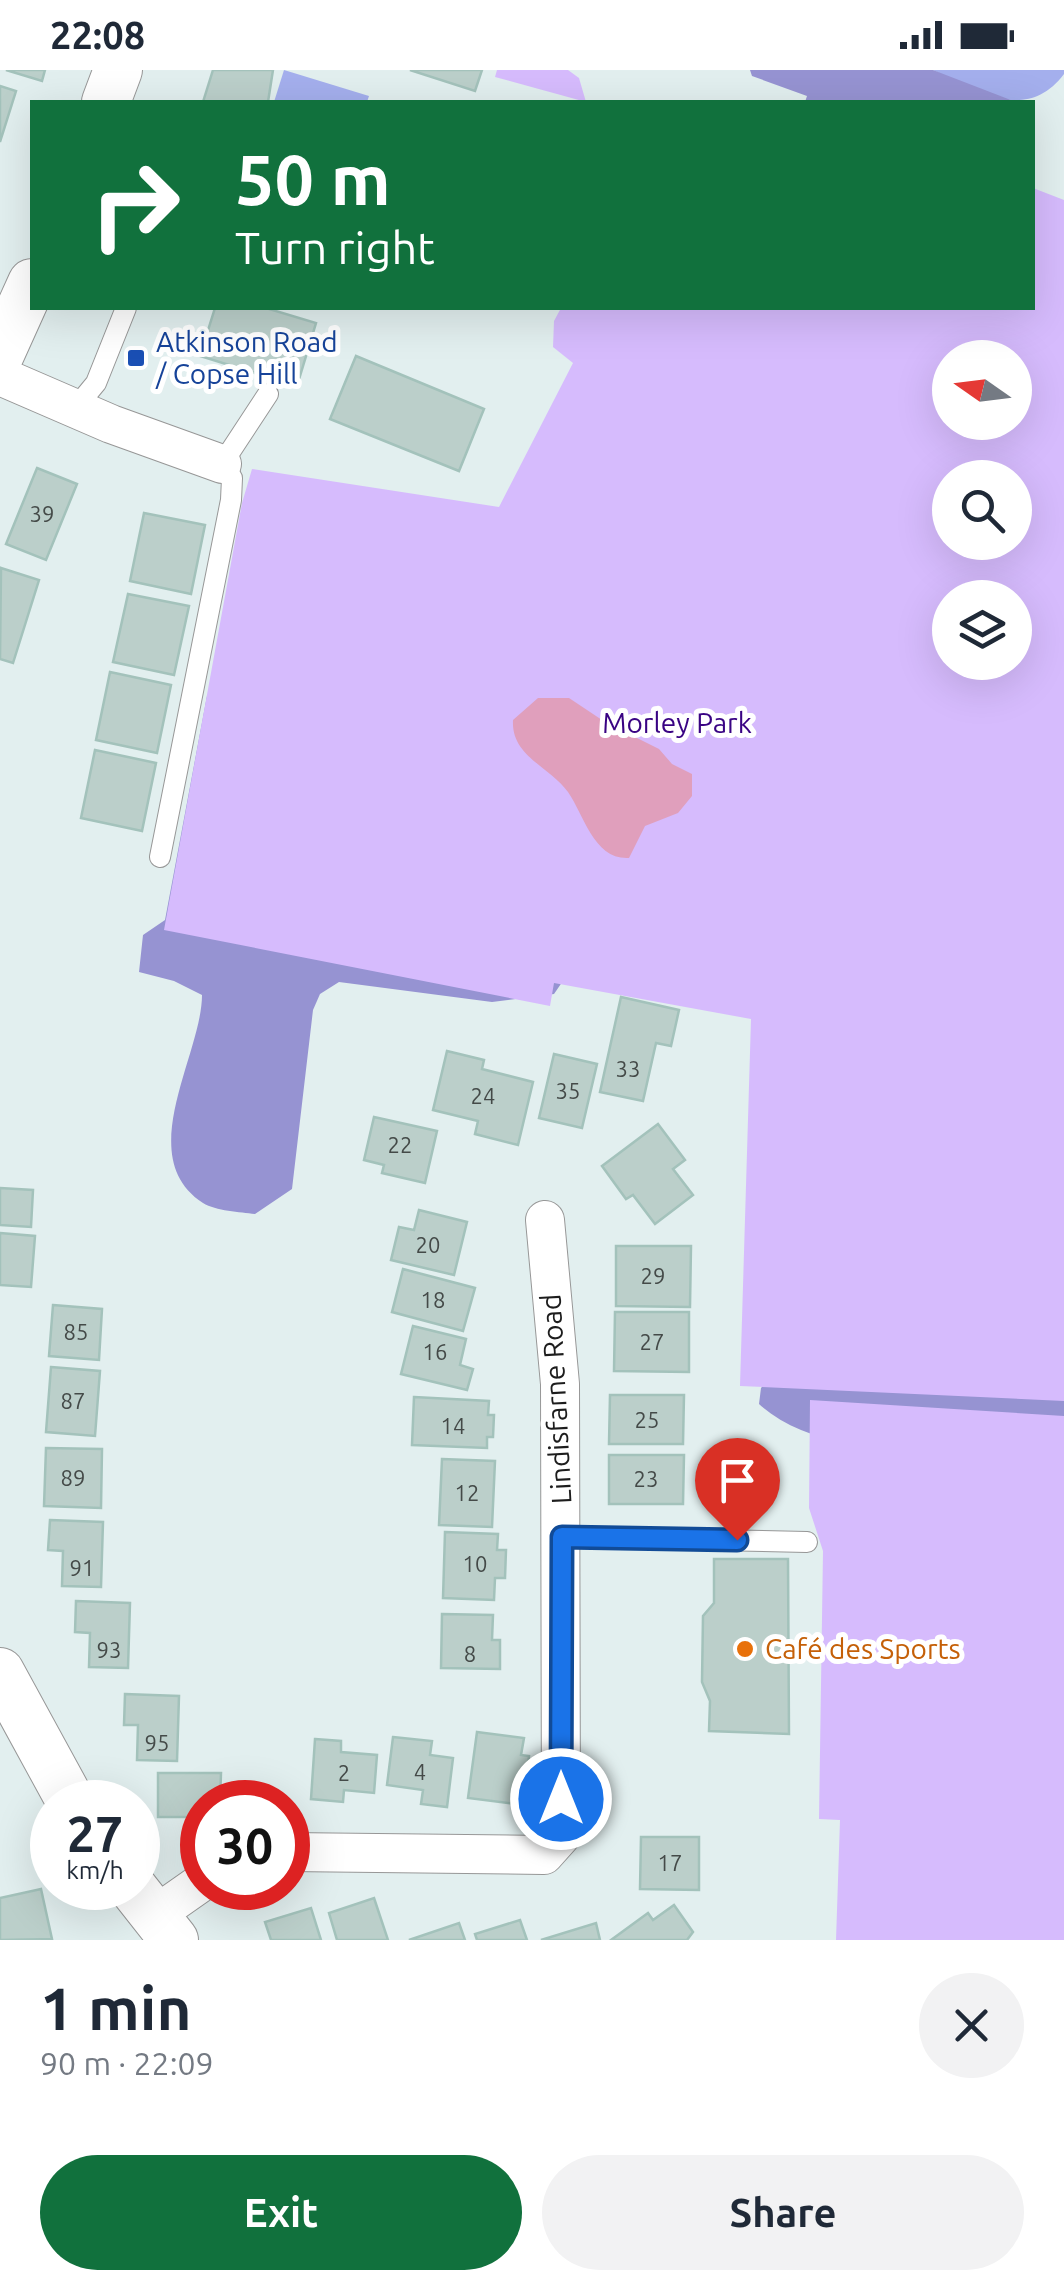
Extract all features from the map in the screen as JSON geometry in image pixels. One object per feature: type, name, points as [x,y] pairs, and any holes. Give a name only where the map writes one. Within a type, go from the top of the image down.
[{"type":"street","points":[[107,100],[118,70]]},
{"type":"street","points":[[0,354],[30,287]]},
{"type":"street","points":[[0,376],[77,406],[111,424],[222,464]]},
{"type":"street","name":"Lindisfarne Road","points":[[310,1852],[544,1855],[561,1836],[560,1384],[545,1220]]},
{"type":"street","points":[[0,1672],[59,1780]]},
{"type":"street","points":[[154,1914],[180,1897]]},
{"type":"lane","points":[[77,406],[96,384],[125,310]]},
{"type":"lane","points":[[160,857],[231,500],[232,478],[222,464],[268,394]]},
{"type":"lane","points":[[562,1537],[807,1542]]},
{"type":"shaded area","points":[[284,70],[369,96],[368,100],[275,100]]},
{"type":"shaded area","points":[[750,70],[933,70],[1011,100],[806,100],[807,96],[752,76]]},
{"type":"shaded area","points":[[933,70],[1064,70],[1064,74],[1050,89],[1018,100],[984,94]]},
{"type":"shaded area","points":[[207,696],[567,975],[554,994],[492,1002],[339,982],[320,994],[313,1010],[292,1189],[255,1214],[208,1206],[183,1183],[173,1160],[171,1133],[202,995],[174,981],[139,972],[143,935],[165,920]]},
{"type":"shaded area","points":[[538,698],[569,698],[605,722],[659,749],[672,764],[692,774],[692,796],[678,813],[645,826],[629,858],[617,857],[599,844],[568,792],[518,743],[513,720]]},
{"type":"shaded area","points":[[774,1374],[1064,1387],[1064,1450],[904,1450],[823,1438],[788,1424],[759,1404],[761,1388]]},
{"type":"green space","points":[[497,70],[568,70],[579,78],[585,100],[579,100],[495,77]]},
{"type":"green space","name":"Morley Park","points":[[1035,189],[1064,200],[1064,1401],[740,1386],[751,1019],[554,983],[550,1006],[164,930],[242,503],[252,469],[499,507],[573,363],[553,347],[554,321],[560,310],[1035,310]]},
{"type":"green space","points":[[810,1400],[1064,1416],[1064,1940],[836,1940],[840,1820],[819,1819],[823,1551],[809,1508]]},
{"type":"building","points":[[6,70],[45,70],[42,81]]},
{"type":"building","points":[[213,70],[273,70],[268,100],[204,100]]},
{"type":"building","points":[[410,70],[482,70],[475,91]]},
{"type":"building","points":[[0,86],[16,91],[0,142]]},
{"type":"building","points":[[214,310],[273,310],[316,323],[297,386],[200,356]]},
{"type":"building","points":[[356,356],[484,409],[459,471],[330,419]]},
{"type":"building","points":[[37,468],[77,484],[46,560],[6,544]]},
{"type":"building","points":[[144,513],[205,525],[191,594],[130,581]]},
{"type":"building","points":[[1,568],[39,580],[13,663],[0,659]]},
{"type":"building","points":[[128,594],[189,606],[174,675],[113,662]]},
{"type":"building","points":[[110,672],[171,685],[157,753],[96,740]]},
{"type":"building","points":[[95,750],[156,763],[142,831],[81,818]]},
{"type":"building","points":[[621,997],[679,1010],[671,1046],[656,1043],[643,1101],[600,1092]]},
{"type":"building","points":[[447,1051],[484,1060],[482,1069],[533,1082],[518,1145],[475,1134],[478,1121],[433,1110]]},
{"type":"building","points":[[554,1054],[597,1064],[582,1128],[539,1118]]},
{"type":"building","points":[[374,1117],[437,1131],[425,1183],[382,1173],[384,1165],[364,1160]]},
{"type":"building","points":[[658,1124],[685,1160],[673,1169],[693,1195],[655,1224],[633,1195],[626,1199],[602,1166]]},
{"type":"building","points":[[0,1188],[33,1190],[31,1227],[0,1225]]},
{"type":"building","points":[[419,1210],[467,1222],[454,1275],[391,1260],[399,1227],[414,1230]]},
{"type":"building","points":[[0,1233],[35,1236],[31,1287],[0,1285]]},
{"type":"building","points":[[616,1246],[691,1246],[690,1307],[616,1306]]},
{"type":"building","points":[[403,1269],[475,1288],[463,1331],[392,1312]]},
{"type":"building","points":[[53,1305],[102,1309],[99,1360],[49,1356]]},
{"type":"building","points":[[615,1312],[689,1312],[689,1372],[614,1371]]},
{"type":"building","points":[[413,1326],[466,1339],[460,1365],[473,1369],[467,1390],[401,1374]]},
{"type":"building","points":[[51,1367],[100,1371],[95,1436],[46,1432]]},
{"type":"building","points":[[610,1395],[684,1395],[683,1444],[609,1444]]},
{"type":"building","points":[[414,1397],[489,1401],[488,1415],[494,1415],[493,1437],[487,1437],[487,1448],[412,1445]]},
{"type":"building","points":[[46,1448],[102,1449],[101,1508],[44,1506]]},
{"type":"building","points":[[609,1455],[684,1455],[683,1504],[609,1504]]},
{"type":"building","points":[[442,1459],[495,1461],[492,1527],[439,1525]]},
{"type":"building","points":[[50,1520],[103,1522],[101,1587],[62,1586],[63,1551],[48,1550]]},
{"type":"building","points":[[445,1532],[498,1534],[497,1550],[506,1550],[505,1578],[495,1578],[494,1600],[443,1598]]},
{"type":"building","name":"Café des Sports","points":[[714,1559],[788,1559],[789,1734],[709,1731],[710,1701],[702,1682],[703,1616],[714,1603]]},
{"type":"building","points":[[76,1601],[130,1603],[128,1668],[89,1667],[90,1633],[75,1632]]},
{"type":"building","points":[[442,1614],[493,1615],[492,1640],[500,1640],[500,1669],[441,1668]]},
{"type":"building","points":[[125,1694],[179,1696],[177,1761],[137,1760],[138,1725],[124,1725]]},
{"type":"building","points":[[477,1732],[524,1738],[521,1755],[529,1756],[523,1805],[468,1798]]},
{"type":"building","points":[[393,1737],[432,1741],[430,1755],[453,1758],[447,1807],[421,1804],[423,1790],[387,1785]]},
{"type":"building","points":[[315,1739],[341,1741],[341,1752],[377,1755],[374,1793],[344,1790],[343,1802],[311,1799]]},
{"type":"building","points":[[158,1773],[221,1773],[221,1780],[180,1780],[180,1817],[160,1817]]},
{"type":"building","points":[[641,1837],[699,1837],[699,1890],[640,1889]]},
{"type":"building","points":[[30,1891],[30,1910],[46,1910],[52,1939],[0,1940],[0,1898]]},
{"type":"building","points":[[374,1898],[388,1940],[337,1940],[329,1913]]},
{"type":"building","points":[[674,1905],[693,1932],[687,1940],[611,1940],[648,1913],[653,1920]]},
{"type":"building","points":[[310,1908],[321,1940],[271,1940],[265,1922]]},
{"type":"building","points":[[520,1920],[527,1940],[477,1940],[475,1934]]},
{"type":"building","points":[[459,1923],[465,1940],[409,1940]]},
{"type":"building","points":[[596,1923],[600,1940],[541,1940]]},
{"type":"place","name":"Atkinson Road / Copse Hill","points":[[136,358]]},
{"type":"place","name":"Café des Sports","points":[[745,1649]]},
{"type":"route","points":[[561,1799],[562,1537],[737,1540]]}]
